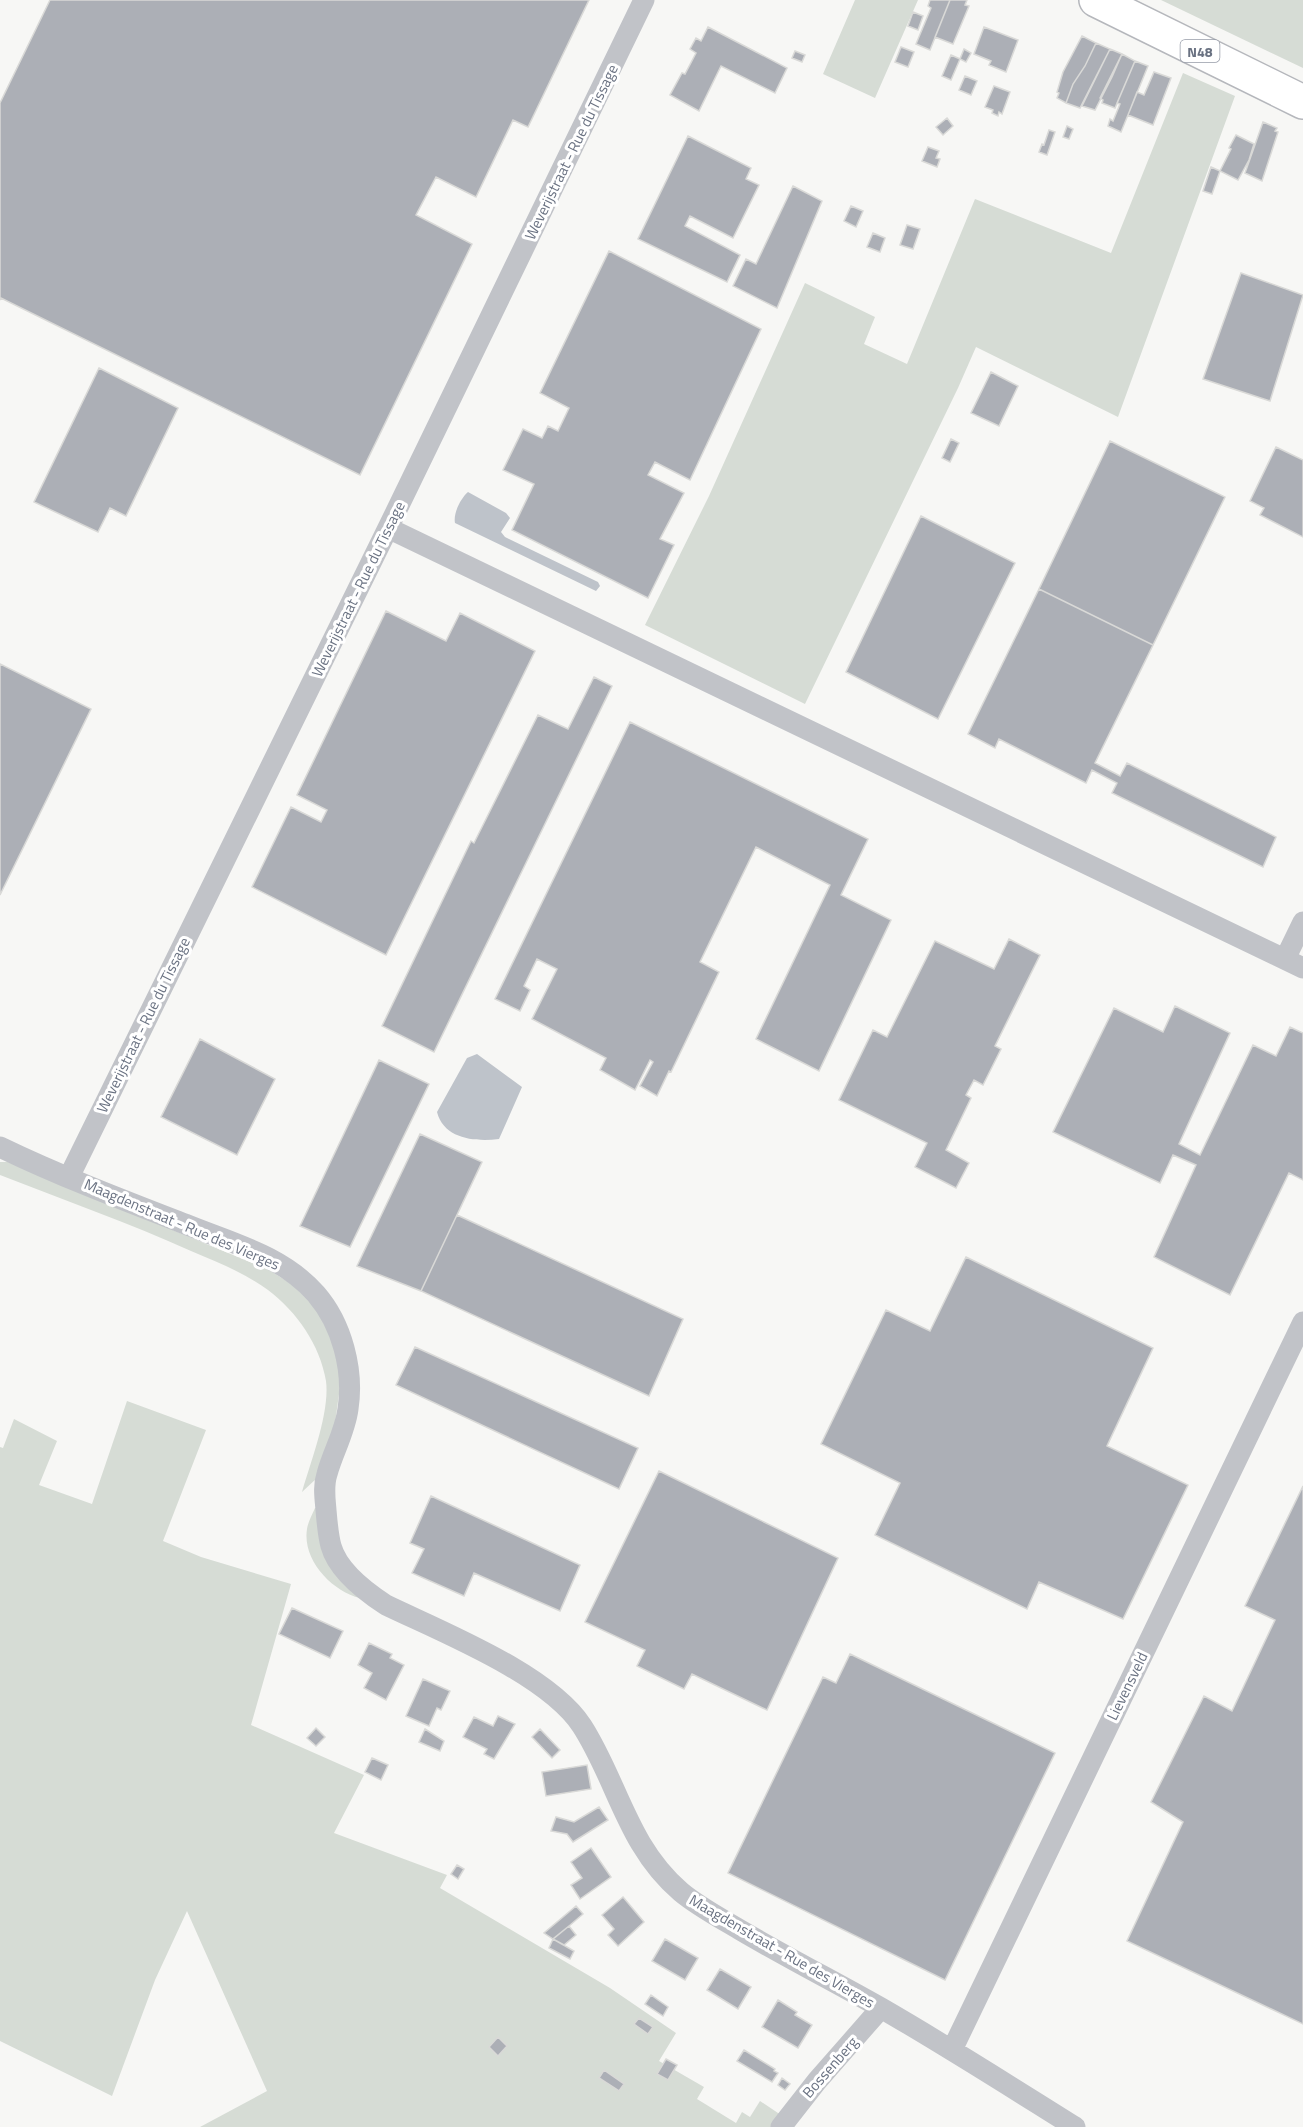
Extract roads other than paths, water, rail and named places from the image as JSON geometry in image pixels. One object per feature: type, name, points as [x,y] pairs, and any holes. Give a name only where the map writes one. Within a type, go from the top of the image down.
[{"type":"main road","name":"N48","points":[[1096,0],[1303,102]]},
{"type":"street","name":"Weverijstraat - Rue du Tissage","points":[[69,1177],[644,0]]},
{"type":"street","points":[[388,528],[1294,964],[1303,922]]},
{"type":"street","name":"Maagdenstraat - Rue des Vierges","points":[[0,1147],[267,1257],[293,1272],[304,1282],[326,1307],[342,1340],[347,1358],[350,1392],[348,1410],[325,1486],[331,1547],[337,1559],[356,1581],[375,1598],[506,1664],[569,1709],[581,1724],[603,1762],[631,1829],[654,1863],[680,1891],[752,1937],[952,2050],[1075,2127]]},
{"type":"street","name":"Lievensveld","points":[[952,2050],[1303,1323]]},
{"type":"street","name":"Bossenberg","points":[[781,2127],[817,2081],[881,2008]]}]
